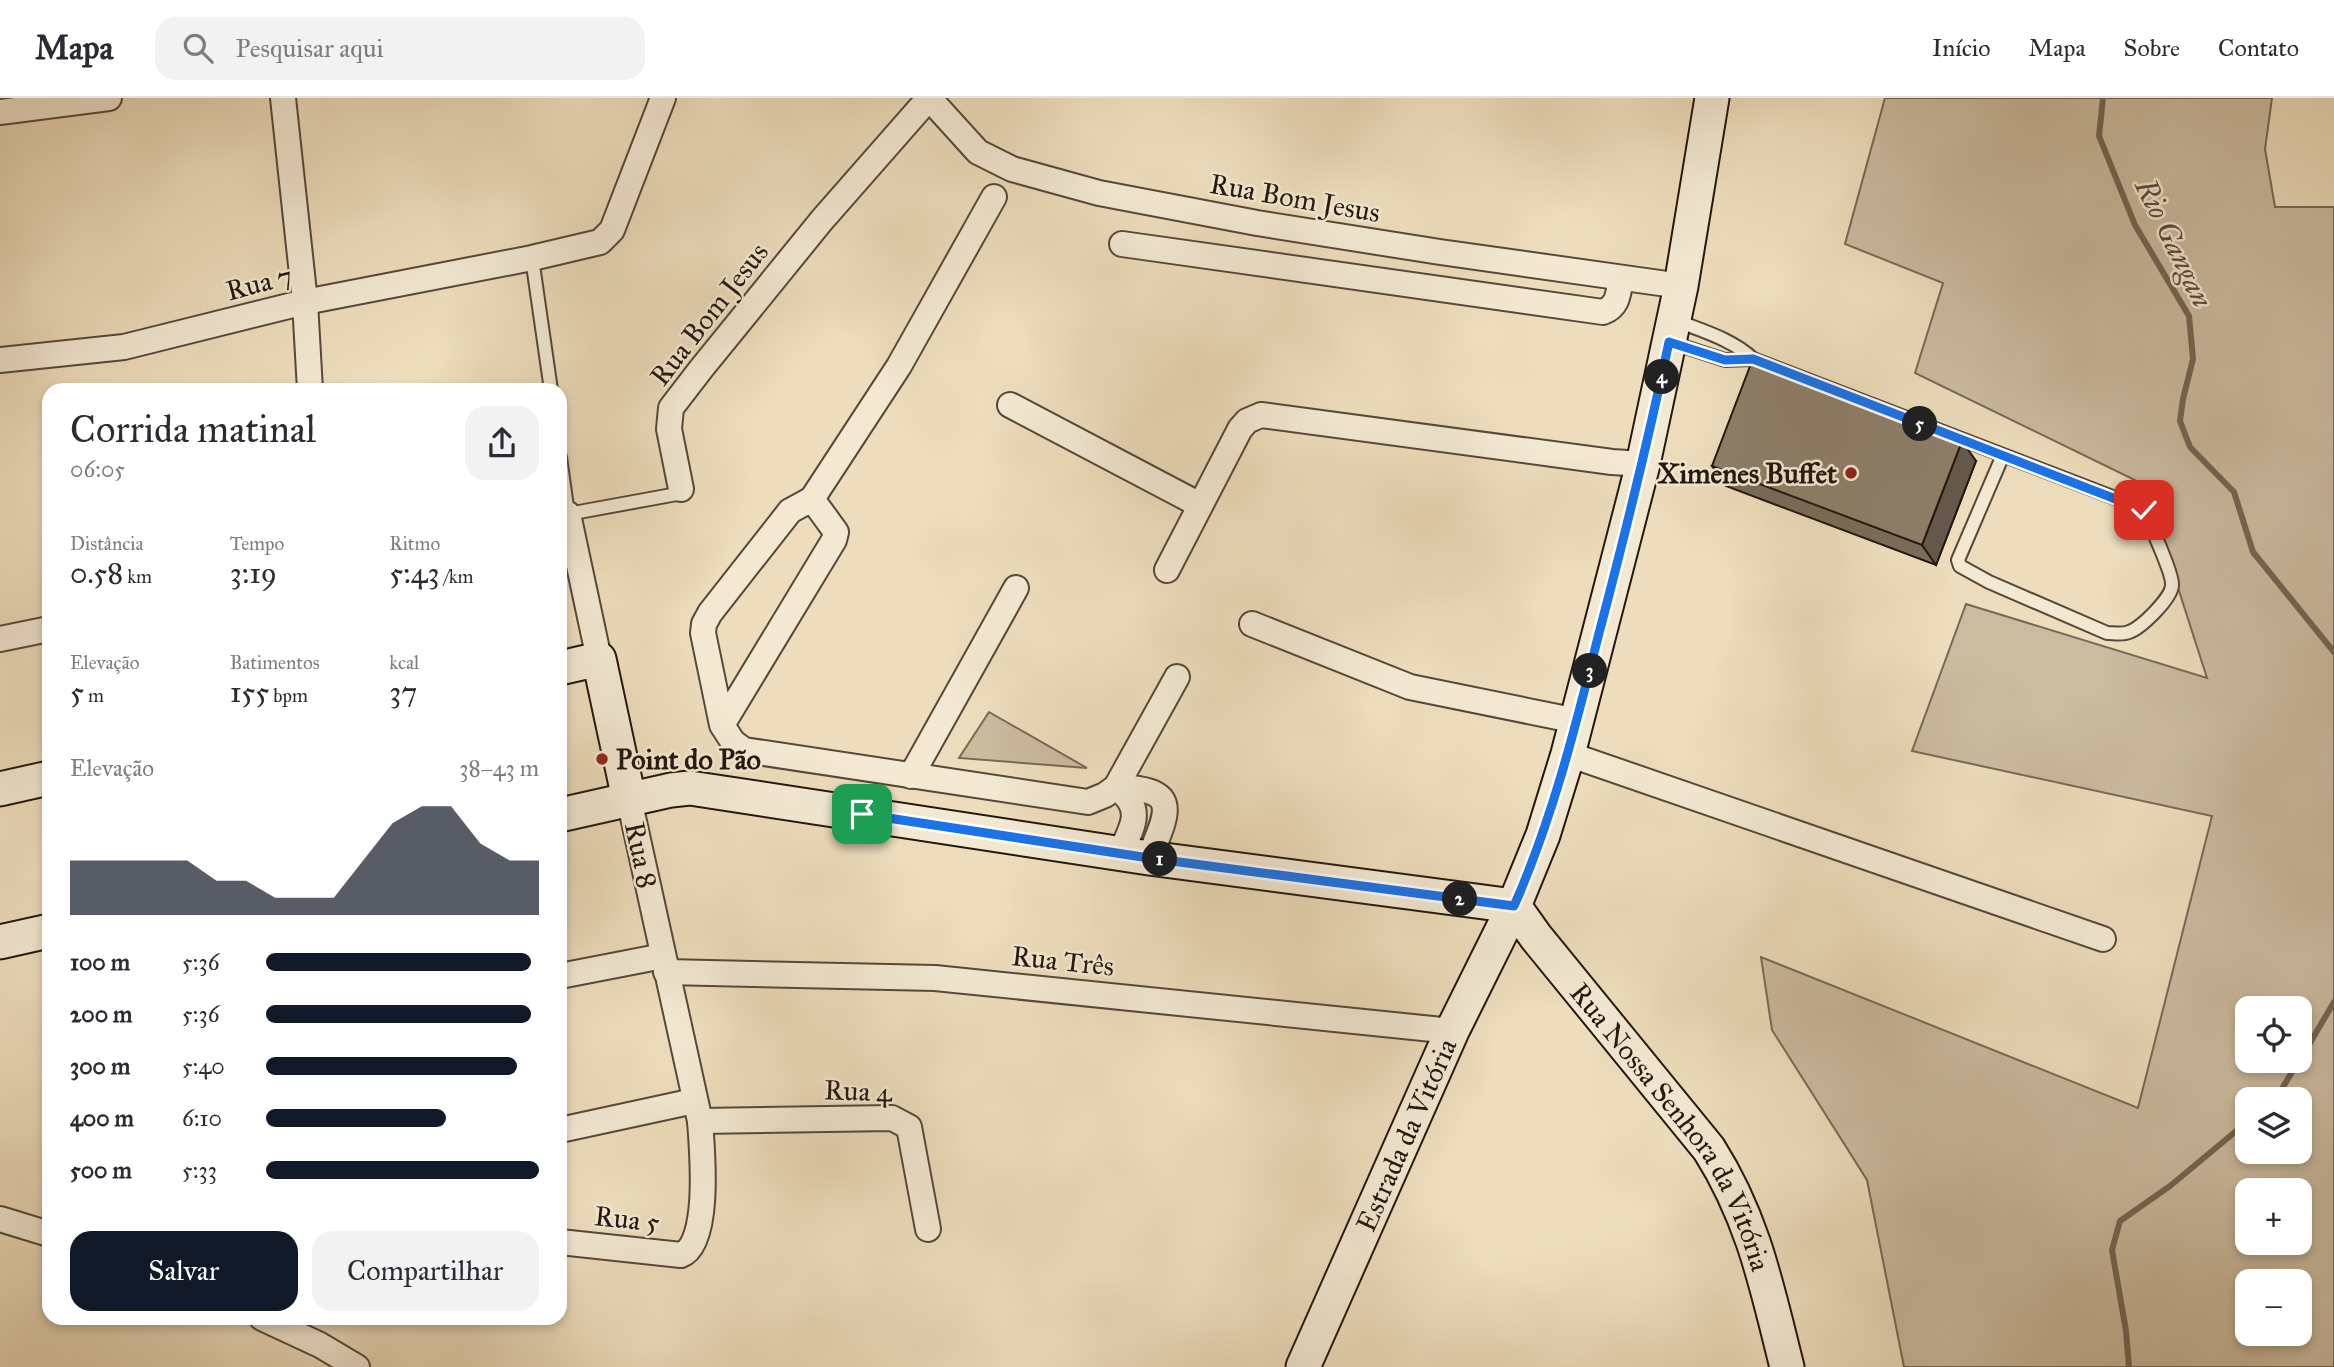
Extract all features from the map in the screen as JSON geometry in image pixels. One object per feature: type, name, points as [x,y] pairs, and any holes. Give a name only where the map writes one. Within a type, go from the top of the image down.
[{"type":"main road","name":"Estrada da Vitória","points":[[1303,1367],[1452,1031],[1514,906],[1535,856],[1568,754],[1643,464],[1681,286],[1712,98]]},
{"type":"main road","points":[[567,666],[599,659]]},
{"type":"main road","name":"Rua 8","points":[[599,659],[629,799]]},
{"type":"main road","points":[[0,789],[42,780]]},
{"type":"main road","points":[[567,813],[690,788],[1134,856],[1514,906]]},
{"type":"main road","name":"Rua Nossa Senhora da Vitória","points":[[1514,906],[1536,937],[1709,1149],[1726,1175],[1753,1238],[1787,1367]]},
{"type":"main road","points":[[0,942],[42,933]]},
{"type":"main road","points":[[1496,939],[1512,933],[1536,937]]},
{"type":"street","points":[[0,112],[109,98]]},
{"type":"street","points":[[283,98],[305,302],[310,383]]},
{"type":"street","name":"Rua 7","points":[[0,360],[124,346],[305,302],[532,258],[600,242],[612,230],[663,98]]},
{"type":"street","name":"Rua Bom Jesus","points":[[681,489],[669,429],[671,408],[822,219],[929,98],[978,152],[1013,169],[1099,193],[1257,223],[1681,286]]},
{"type":"street","points":[[994,197],[899,366],[812,499],[790,511],[704,624],[703,633],[722,725],[733,743],[744,750],[1079,802],[1096,800],[1115,787],[1177,677]]},
{"type":"street","points":[[1122,244],[1603,312],[1612,309],[1617,300],[1621,278]]},
{"type":"street","points":[[1010,405],[1200,505]]},
{"type":"street","points":[[1167,570],[1240,429],[1247,421],[1261,415],[1643,464]]},
{"type":"street","points":[[722,725],[834,540],[836,532],[833,525],[812,499]]},
{"type":"street","name":"Rua 8","points":[[567,527],[599,659]]},
{"type":"street","points":[[911,776],[1016,588]]},
{"type":"street","points":[[1252,624],[1410,687],[1577,721]]},
{"type":"street","points":[[0,639],[42,630]]},
{"type":"street","points":[[1568,754],[2103,939]]},
{"type":"street","points":[[1115,787],[1129,798],[1134,813],[1131,830],[1134,856]]},
{"type":"street","name":"Rua 8","points":[[629,799],[697,1111],[703,1173],[700,1217],[694,1242],[688,1252]]},
{"type":"street","name":"Rua Três","points":[[567,975],[664,964],[935,978],[1452,1031]]},
{"type":"street","name":"Rua 4","points":[[567,1129],[697,1111],[892,1118],[909,1127],[928,1229]]},
{"type":"street","points":[[0,1219],[42,1232]]},
{"type":"street","name":"Rua 5","points":[[567,1243],[681,1255],[688,1252]]},
{"type":"street","points":[[277,1325],[320,1345],[357,1367]]},
{"type":"lane","points":[[532,258],[550,383]]},
{"type":"lane","points":[[1672,331],[1730,342],[1753,359]]},
{"type":"lane","points":[[1672,331],[1725,360],[1753,359],[2144,510],[2172,584],[2169,594],[2140,627],[2125,634],[2107,633],[1989,582],[1960,566],[1958,560],[2003,456]]},
{"type":"lane","points":[[567,514],[677,494],[681,489]]},
{"type":"shaded area","points":[[1885,98],[2272,98],[2265,149],[2275,207],[2334,207],[2334,1367],[1904,1367],[1867,1180],[1772,1030],[1761,957],[2138,1108],[2212,816],[1912,751],[1966,604],[2207,678],[2145,485],[1915,373],[1943,283],[1845,244]]},
{"type":"shaded area","points":[[989,712],[1087,768],[959,758]]},
{"type":"building","name":"Ximenes Buffet","points":[[1752,361],[1962,441],[1922,545],[1712,466]]},
{"type":"waterway","name":"Rio Gangan","points":[[2103,98],[2099,136],[2135,225],[2189,316],[2193,359],[2180,421],[2190,447],[2234,492],[2253,552],[2334,652]]},
{"type":"waterway","name":"Rio Gangan","points":[[2312,1040],[2334,1002]]},
{"type":"waterway","name":"Rio Gangan","points":[[2283,1087],[2291,1073]]},
{"type":"waterway","name":"Rio Gangan","points":[[2129,1367],[2126,1331],[2112,1250],[2120,1221],[2170,1186],[2235,1132]]},
{"type":"place","name":"Ximenes Buffet","points":[[1851,473]]},
{"type":"place","name":"Point do Pão","points":[[602,759]]},
{"type":"route","points":[[862,814],[1149,858],[1514,906],[1543,835],[1568,754],[1643,464],[1669,342],[1725,360],[1753,359],[2144,510]]}]
